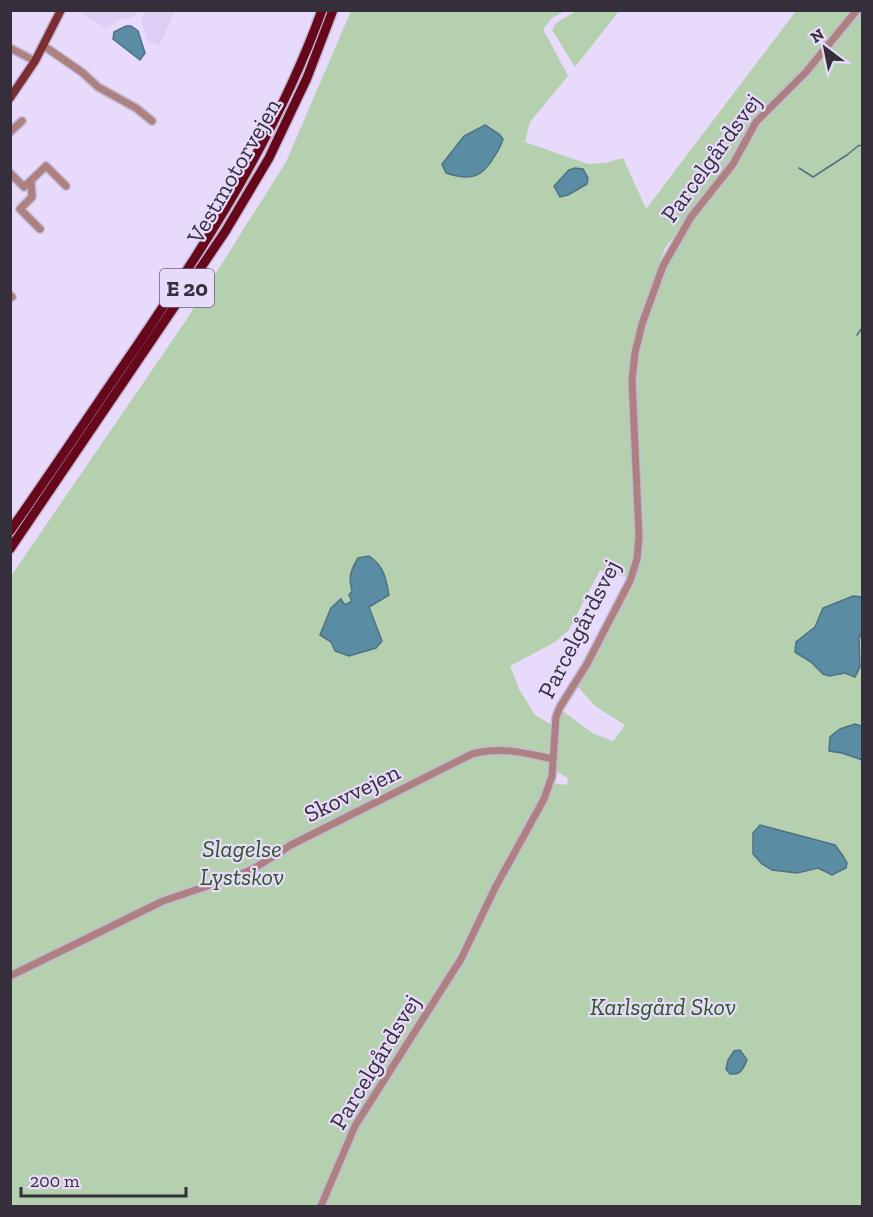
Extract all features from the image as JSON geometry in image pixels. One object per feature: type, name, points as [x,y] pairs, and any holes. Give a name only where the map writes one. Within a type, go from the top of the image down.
[{"type":"highway","name":"Vestmotorvejen","points":[[10,531],[220,219],[264,143],[322,10]]},
{"type":"highway","name":"Vestmotorvejen","points":[[10,549],[218,242],[269,158],[307,78],[333,10]]},
{"type":"main road","points":[[10,98],[44,46],[62,10]]},
{"type":"street","name":"Parcelgårdsvej","points":[[321,1206],[356,1126],[461,959],[495,888],[544,798],[552,776],[556,717],[630,581],[637,560],[639,536],[632,380],[642,324],[663,266],[691,217],[733,164],[756,122],[806,72],[856,10]]},
{"type":"street","points":[[44,46],[83,73],[98,87],[136,108],[152,121]]},
{"type":"street","points":[[10,48],[35,61]]},
{"type":"street","points":[[10,132],[22,121]]},
{"type":"street","points":[[10,173],[24,187],[46,166],[66,186]]},
{"type":"street","points":[[31,181],[32,197],[20,209],[40,229]]},
{"type":"street","name":"Skovvejen","points":[[10,976],[163,901],[234,878],[254,869],[291,845],[472,754],[486,750],[505,749],[553,759]]},
{"type":"shaded area","points":[[145,10],[175,11],[159,46],[148,41],[141,21]]},
{"type":"shaded area","points":[[77,11],[138,11],[132,18],[118,20],[106,29]]},
{"type":"green space","points":[[578,10],[619,11],[575,67],[552,30],[556,23]]},
{"type":"green space","name":"Slagelse Lystskov","points":[[351,11],[565,11],[552,18],[543,29],[568,76],[530,122],[525,142],[588,164],[605,163],[623,158],[646,209],[796,11],[852,11],[806,66],[753,121],[731,162],[665,248],[639,319],[632,346],[628,378],[637,535],[626,577],[600,570],[569,630],[555,642],[510,666],[519,689],[535,715],[552,725],[549,768],[543,792],[498,873],[450,969],[396,1052],[352,1126],[317,1206],[11,1206],[11,576],[187,319],[286,162]],"holes":[[[350,583],[376,648],[335,651],[331,642],[320,635],[331,609],[341,599],[344,604],[353,601]]]},
{"type":"green space","name":"Karlsgård Skov","points":[[862,11],[862,1206],[326,1206],[359,1127],[464,962],[553,783],[567,785],[568,778],[554,770],[557,726],[561,710],[594,734],[613,741],[625,725],[595,706],[577,686],[626,597],[639,558],[643,538],[635,376],[640,343],[665,265],[687,227],[734,167],[763,119],[809,75]]},
{"type":"water","points":[[131,26],[138,31],[145,53],[140,60],[113,39],[114,32]]},
{"type":"water","points":[[485,125],[503,139],[485,169],[469,177],[446,173],[442,164],[464,136]]},
{"type":"water","points":[[583,169],[588,178],[587,184],[560,197],[554,186],[569,170]]},
{"type":"water","points":[[369,556],[384,573],[389,595],[369,607],[382,641],[376,648],[349,656],[335,651],[331,642],[320,635],[331,608],[341,599],[344,604],[352,601],[349,595],[352,591],[350,578],[352,570],[358,558]]},
{"type":"water","points":[[853,596],[862,597],[860,667],[855,677],[845,673],[829,676],[823,674],[811,662],[795,652],[796,642],[815,627],[823,608]]},
{"type":"water","points":[[855,724],[862,726],[862,760],[829,751],[830,737],[840,729]]},
{"type":"water","points":[[760,825],[835,845],[847,863],[846,868],[832,875],[818,868],[797,873],[772,870],[762,864],[753,854],[753,833]]},
{"type":"water","points":[[740,1050],[747,1060],[743,1069],[730,1074],[726,1069],[728,1060],[734,1051]]},
{"type":"waterway","points":[[799,168],[813,177],[862,145]]},
{"type":"waterway","points":[[857,335],[862,328]]}]
